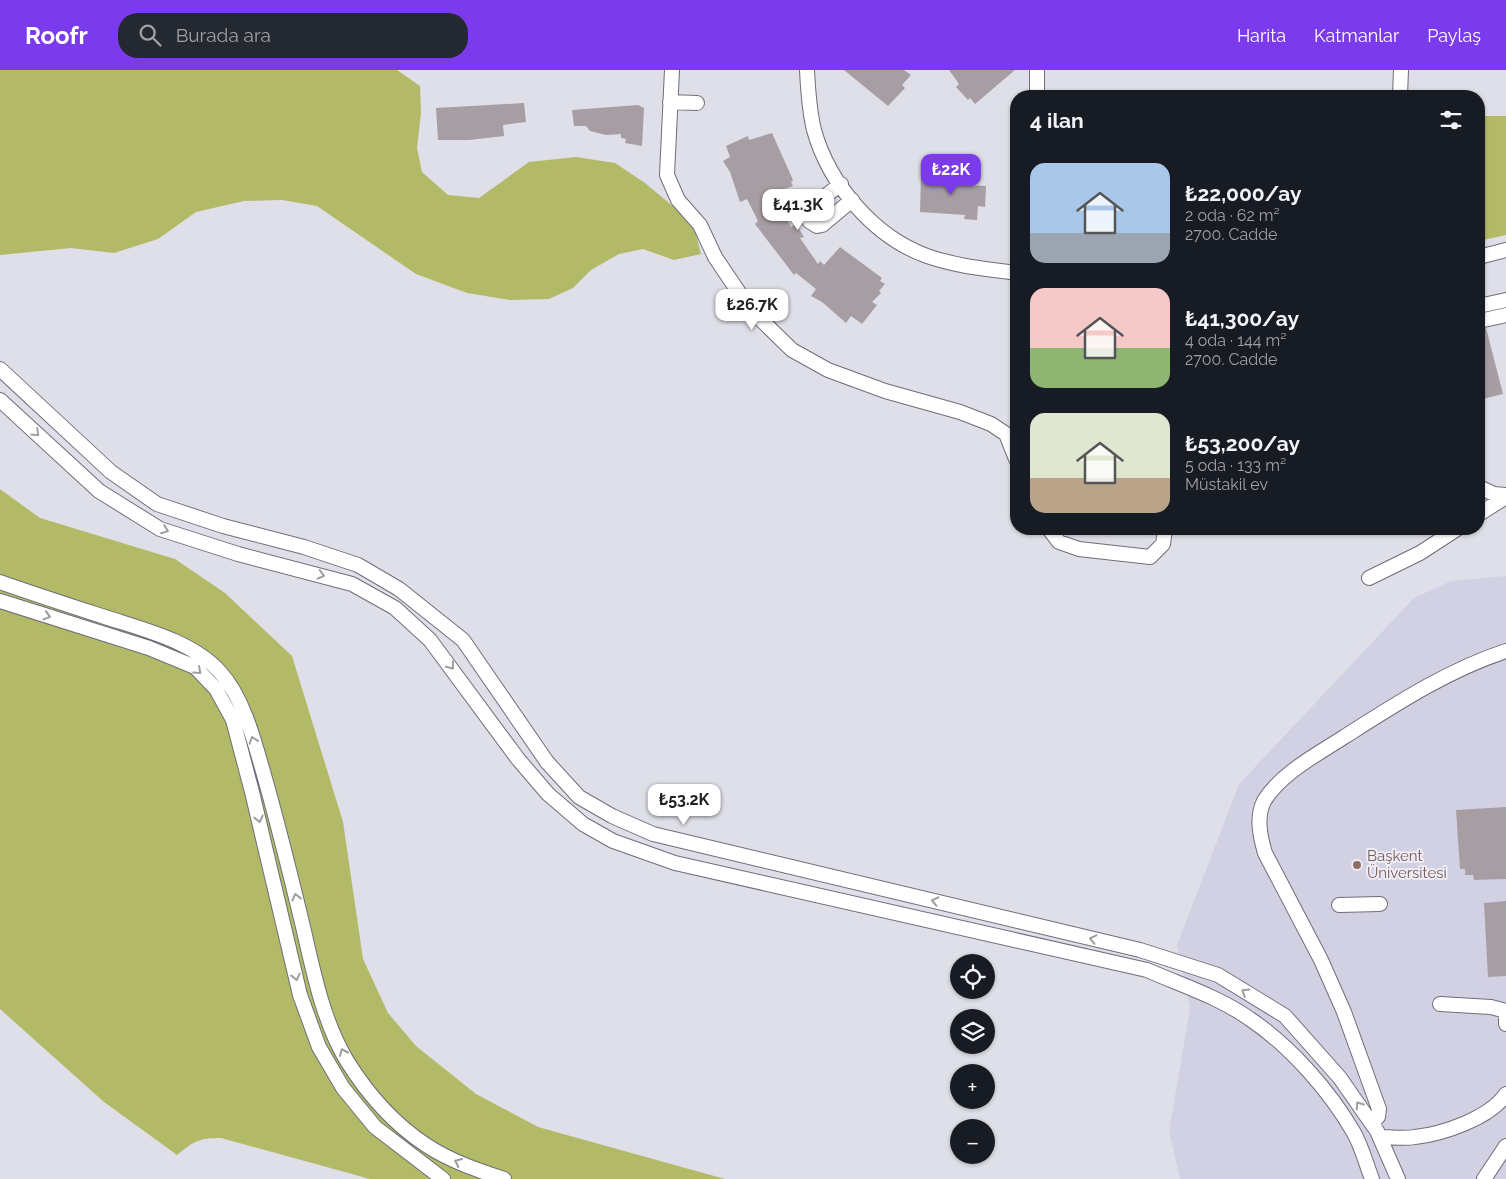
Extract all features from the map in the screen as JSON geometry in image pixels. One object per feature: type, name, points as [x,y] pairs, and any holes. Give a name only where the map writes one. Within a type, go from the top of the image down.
[{"type":"street","points":[[672,70],[667,175],[678,200],[700,226],[715,257],[750,309],[792,350],[828,370],[885,390],[960,412],[991,424],[1006,434],[1010,444]]},
{"type":"street","points":[[806,70],[809,108],[824,157],[852,200],[883,232],[902,245],[936,258],[1010,272]]},
{"type":"street","points":[[1037,70],[1037,90]]},
{"type":"street","points":[[1400,90],[1401,70]]},
{"type":"street","points":[[670,102],[697,103]]},
{"type":"street","points":[[841,184],[810,207],[808,211],[809,221],[817,226],[822,225],[852,200]]},
{"type":"street","points":[[1485,255],[1506,250]]},
{"type":"street","points":[[1485,305],[1506,300]]},
{"type":"street","points":[[1485,320],[1506,315]]},
{"type":"street","points":[[0,369],[111,472],[157,504],[223,526],[358,565],[399,589],[463,640],[547,762],[578,797],[612,816],[653,834],[1140,950],[1218,975],[1285,1016],[1340,1078],[1380,1137],[1398,1179]]},
{"type":"street","points":[[0,400],[99,492],[160,529],[238,554],[352,584],[395,608],[430,640],[518,758],[548,794],[583,824],[613,841],[675,863],[1147,970],[1218,1001],[1249,1018],[1292,1053],[1322,1089],[1354,1134],[1372,1179]]},
{"type":"street","points":[[1485,489],[1494,494],[1506,496]]},
{"type":"street","points":[[1485,510],[1506,496]]},
{"type":"street","points":[[1054,535],[1059,542],[1079,549],[1150,556],[1163,544],[1164,535]]},
{"type":"street","points":[[1435,543],[1444,535]]},
{"type":"street","points":[[1369,578],[1420,553],[1448,535]]},
{"type":"street","points":[[0,582],[162,636],[205,658],[220,672],[232,687],[253,739],[280,832],[327,1018],[347,1060],[370,1094],[389,1114],[426,1145],[460,1164],[504,1179]]},
{"type":"street","points":[[0,601],[149,648],[196,667],[216,689],[232,720],[252,792],[300,995],[319,1047],[344,1088],[374,1127],[443,1179]]},
{"type":"street","points":[[1371,1122],[1378,1117],[1378,1109],[1344,1012],[1321,960],[1265,853],[1260,835],[1260,812],[1265,800],[1273,790],[1290,774],[1321,752],[1417,691],[1485,658],[1506,651]]},
{"type":"street","points":[[1339,905],[1380,904]]},
{"type":"street","points":[[1440,1004],[1490,1007],[1506,1011]]},
{"type":"street","points":[[1506,1016],[1506,1024]]},
{"type":"street","points":[[1380,1137],[1416,1137],[1446,1130],[1488,1113],[1506,1094]]},
{"type":"street","points":[[1484,1179],[1506,1146]]},
{"type":"shaded area","name":"Başkent Üniversitesi","points":[[1506,576],[1506,1179],[1180,1179],[1169,1131],[1190,1008],[1177,945],[1239,784],[1414,598],[1451,581]]},
{"type":"green space","points":[[0,70],[397,70],[420,86],[421,113],[417,148],[422,172],[448,195],[479,198],[529,162],[576,157],[615,163],[645,183],[693,223],[701,254],[674,260],[643,249],[619,254],[591,270],[573,288],[549,299],[510,300],[467,293],[416,274],[317,206],[282,200],[244,201],[196,212],[158,239],[114,253],[71,248],[0,255]]},
{"type":"green space","points":[[1485,116],[1506,116],[1506,235],[1485,240]]},
{"type":"green space","points":[[0,489],[40,518],[175,559],[225,593],[292,656],[343,822],[363,959],[388,1013],[416,1046],[476,1094],[538,1127],[725,1179],[370,1179],[221,1138],[197,1141],[177,1155],[104,1102],[0,1009]]},
{"type":"building","points":[[844,70],[904,70],[911,75],[902,85],[905,88],[888,106]]},
{"type":"building","points":[[949,70],[1015,70],[975,104],[970,98],[968,100],[956,87],[959,84]]},
{"type":"building","points":[[524,103],[526,122],[503,125],[504,136],[469,140],[438,140],[436,108]]},
{"type":"building","points":[[638,105],[644,108],[642,146],[625,143],[626,139],[621,138],[621,134],[606,135],[590,131],[586,126],[574,126],[572,110]]},
{"type":"building","points":[[772,133],[793,180],[791,182],[793,186],[784,189],[785,193],[774,196],[791,227],[796,224],[804,237],[800,238],[818,264],[820,261],[824,265],[840,247],[882,278],[880,281],[885,284],[879,291],[881,293],[872,302],[877,305],[862,324],[851,316],[846,323],[822,302],[811,296],[816,289],[796,273],[794,275],[755,224],[758,221],[747,199],[740,202],[730,172],[723,161],[730,157],[726,146],[748,136],[749,140]]},
{"type":"building","points":[[921,174],[967,176],[967,185],[986,186],[985,207],[978,206],[977,220],[964,219],[965,215],[920,212]]},
{"type":"building","points":[[1485,328],[1503,394],[1485,398]]},
{"type":"building","points":[[1506,807],[1506,879],[1474,880],[1473,875],[1465,875],[1465,869],[1460,869],[1456,810]]},
{"type":"building","points":[[1506,901],[1506,976],[1488,977],[1484,903]]},
{"type":"place","name":"Başkent Üniversitesi","points":[[1357,865]]}]
